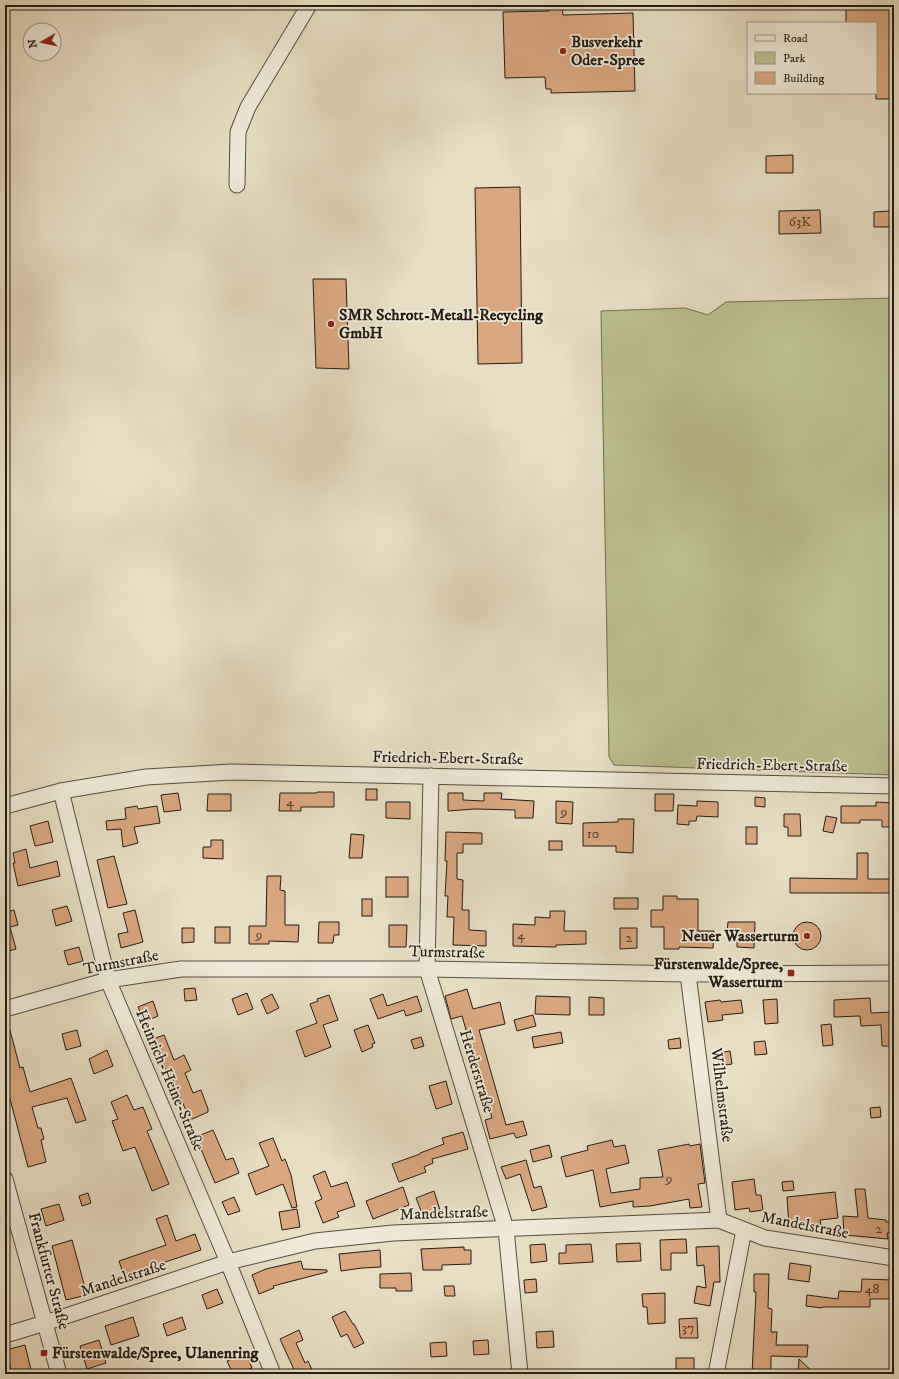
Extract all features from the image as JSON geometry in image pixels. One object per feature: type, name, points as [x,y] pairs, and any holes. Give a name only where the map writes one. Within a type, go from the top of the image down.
[{"type":"street","points":[[237,185],[238,132],[248,107],[309,5]]},
{"type":"street","name":"Friedrich-Ebert-Straße","points":[[5,806],[60,791],[146,777],[230,772],[894,786]]},
{"type":"street","name":"Herderstraße","points":[[431,776],[427,969],[506,1229],[520,1374]]},
{"type":"street","name":"Heinrich-Heine-Straße","points":[[60,791],[108,980],[228,1262],[273,1374]]},
{"type":"street","name":"Turmstraße","points":[[5,1010],[108,980],[180,969],[427,969],[688,974],[894,974]]},
{"type":"street","name":"Wilhelmstraße","points":[[688,974],[719,1220]]},
{"type":"street","name":"Frankfurter Straße","points":[[5,1178],[59,1374]]},
{"type":"street","name":"Mandelstraße","points":[[5,1335],[228,1262],[315,1241],[393,1233],[719,1220],[765,1238],[894,1258]]},
{"type":"street","points":[[716,1374],[744,1230]]},
{"type":"green space","points":[[894,298],[894,775],[614,765],[609,757],[601,311],[685,308],[708,315],[726,302]]},
{"type":"building","points":[[549,5],[562,5],[563,15],[633,13],[635,91],[551,93],[551,89],[546,89],[545,77],[505,78],[503,12],[549,11]]},
{"type":"building","points":[[846,5],[894,5],[894,99],[876,99],[877,22],[846,22]]},
{"type":"building","points":[[793,155],[793,173],[766,173],[766,156]]},
{"type":"building","points":[[520,187],[522,363],[478,364],[475,188]]},
{"type":"building","points":[[820,210],[821,233],[779,234],[779,211]]},
{"type":"building","points":[[891,211],[891,227],[874,227],[874,212]]},
{"type":"building","name":"SMR Schrott-Metall-Recycling GmbH","points":[[313,279],[346,279],[349,369],[316,368]]},
{"type":"building","points":[[366,789],[377,789],[377,800],[366,800]]},
{"type":"building","points":[[334,792],[334,807],[301,807],[301,811],[279,811],[280,793]]},
{"type":"building","points":[[178,793],[181,810],[164,812],[161,795]]},
{"type":"building","points":[[448,793],[463,793],[463,800],[484,801],[484,793],[502,793],[501,799],[534,801],[533,818],[515,818],[515,810],[474,809],[448,811]]},
{"type":"building","points":[[208,794],[231,794],[231,811],[207,811]]},
{"type":"building","points":[[655,794],[674,794],[673,811],[655,811]]},
{"type":"building","points":[[755,797],[765,798],[765,807],[755,806]]},
{"type":"building","points":[[556,801],[573,802],[572,824],[556,823]]},
{"type":"building","points":[[697,801],[718,802],[718,817],[697,816],[696,821],[689,821],[689,825],[677,824],[678,805],[697,806]]},
{"type":"building","points":[[386,802],[410,802],[410,819],[386,818]]},
{"type":"building","points":[[876,802],[894,803],[894,827],[882,827],[882,820],[860,820],[860,823],[841,823],[841,806],[876,806]]},
{"type":"building","points":[[137,806],[138,809],[157,806],[160,823],[134,827],[138,843],[123,847],[121,829],[107,830],[106,821],[126,819],[125,808]]},
{"type":"building","points":[[784,814],[800,814],[801,836],[788,836],[788,827],[784,827]]},
{"type":"building","points":[[826,816],[837,818],[833,833],[823,831]]},
{"type":"building","points":[[618,819],[634,819],[633,853],[616,852],[616,846],[583,846],[583,823],[618,822]]},
{"type":"building","points":[[48,821],[53,842],[35,846],[30,826]]},
{"type":"building","points":[[746,827],[757,827],[757,844],[746,844]]},
{"type":"building","points":[[446,832],[482,833],[482,844],[463,844],[463,853],[457,853],[457,879],[463,880],[462,910],[469,910],[469,930],[486,931],[486,946],[453,945],[454,917],[447,917],[448,896],[445,896],[447,861],[445,861]]},
{"type":"building","points":[[351,834],[364,835],[362,858],[349,858]]},
{"type":"building","points":[[211,840],[223,840],[223,859],[203,858],[203,847],[211,847]]},
{"type":"building","points":[[549,841],[562,841],[562,850],[549,850]]},
{"type":"building","points":[[26,849],[30,868],[57,861],[60,876],[18,886],[13,863],[15,863],[13,853]]},
{"type":"building","points":[[857,853],[868,853],[868,879],[894,879],[894,893],[790,893],[790,878],[857,879]]},
{"type":"building","points":[[114,856],[127,904],[108,908],[97,860]]},
{"type":"building","points":[[267,876],[281,876],[280,890],[285,891],[285,925],[299,925],[298,942],[269,941],[269,944],[249,944],[249,926],[266,926]]},
{"type":"building","points":[[386,877],[408,877],[408,897],[386,897]]},
{"type":"building","points":[[663,896],[677,896],[677,899],[698,899],[698,931],[714,931],[713,948],[679,947],[679,949],[664,949],[664,927],[651,927],[651,910],[663,910]]},
{"type":"building","points":[[614,898],[638,898],[638,909],[614,909]]},
{"type":"building","points":[[362,899],[372,899],[372,916],[362,916]]},
{"type":"building","points":[[67,906],[72,921],[56,926],[52,910]]},
{"type":"building","points":[[14,910],[18,925],[10,927],[16,949],[5,952],[5,913]]},
{"type":"building","points":[[135,910],[143,942],[121,948],[118,934],[128,932],[123,913]]},
{"type":"building","points":[[550,911],[565,911],[564,931],[586,931],[586,944],[556,945],[556,947],[513,946],[513,924],[535,925],[535,917],[550,918]]},
{"type":"building","points":[[319,922],[339,922],[339,935],[334,935],[333,943],[318,943]]},
{"type":"building","points":[[728,922],[755,922],[754,948],[737,947],[737,934],[727,933]]},
{"type":"building","name":"Neuer Wasserturm","points":[[807,922],[817,926],[821,936],[817,946],[807,950],[797,946],[793,936],[797,926]]},
{"type":"building","points":[[389,925],[407,925],[406,947],[389,947]]},
{"type":"building","points":[[215,927],[230,927],[230,943],[215,943]]},
{"type":"building","points":[[182,928],[194,928],[194,942],[182,943]]},
{"type":"building","points":[[620,928],[637,928],[637,948],[620,949]]},
{"type":"building","points":[[79,947],[83,961],[68,965],[64,951]]},
{"type":"building","points":[[195,988],[197,1000],[185,1001],[184,989]]},
{"type":"building","points":[[467,989],[473,1009],[500,1002],[505,1024],[479,1030],[506,1125],[523,1121],[527,1135],[516,1138],[514,1133],[490,1139],[485,1120],[492,1118],[462,1016],[451,1019],[445,996]]},
{"type":"building","points":[[247,993],[253,1009],[238,1015],[232,999]]},
{"type":"building","points":[[272,994],[279,1008],[267,1014],[261,1000]]},
{"type":"building","points":[[383,994],[387,1006],[417,996],[422,1011],[406,1016],[404,1010],[378,1019],[370,999]]},
{"type":"building","points":[[329,995],[338,1020],[323,1025],[331,1047],[305,1057],[296,1031],[317,1023],[310,1004],[318,1001],[317,999]]},
{"type":"building","points":[[536,996],[570,997],[570,1015],[535,1014]]},
{"type":"building","points":[[589,997],[604,998],[604,1015],[589,1015]]},
{"type":"building","points":[[870,998],[871,1013],[894,1012],[894,1046],[882,1046],[881,1025],[861,1026],[860,1016],[834,1017],[834,1000]]},
{"type":"building","points":[[777,999],[778,1023],[765,1024],[763,1000]]},
{"type":"building","points":[[720,1000],[721,1002],[741,1000],[743,1013],[722,1015],[723,1020],[708,1022],[705,1002]]},
{"type":"building","points":[[153,1001],[158,1016],[144,1022],[138,1007]]},
{"type":"building","points":[[533,1015],[536,1026],[517,1031],[514,1020]]},
{"type":"building","points":[[8,1023],[20,1068],[23,1067],[30,1092],[71,1078],[86,1120],[76,1123],[67,1098],[32,1107],[38,1128],[41,1128],[44,1139],[41,1140],[46,1162],[28,1167],[5,1080],[5,1024]]},
{"type":"building","points":[[831,1024],[833,1045],[823,1046],[821,1025]]},
{"type":"building","points":[[368,1025],[375,1043],[372,1044],[373,1047],[362,1052],[354,1030]]},
{"type":"building","points":[[77,1030],[81,1046],[66,1050],[62,1034]]},
{"type":"building","points":[[561,1032],[563,1043],[534,1048],[532,1037]]},
{"type":"building","points":[[164,1035],[174,1060],[184,1055],[191,1070],[185,1073],[193,1093],[201,1090],[208,1109],[208,1112],[190,1120],[172,1078],[170,1079],[158,1051],[155,1053],[150,1040]]},
{"type":"building","points":[[421,1037],[424,1046],[414,1049],[411,1040]]},
{"type":"building","points":[[680,1038],[681,1048],[669,1049],[668,1040]]},
{"type":"building","points":[[765,1041],[767,1054],[755,1055],[754,1042]]},
{"type":"building","points":[[107,1050],[113,1066],[94,1074],[89,1059]]},
{"type":"building","points":[[730,1051],[732,1064],[720,1066],[719,1053]]},
{"type":"building","points":[[446,1081],[452,1104],[436,1109],[429,1086]]},
{"type":"building","points":[[127,1095],[134,1110],[143,1107],[152,1129],[147,1131],[169,1184],[152,1191],[135,1147],[123,1151],[112,1121],[118,1119],[111,1102]]},
{"type":"building","points":[[880,1107],[881,1117],[871,1118],[870,1108]]},
{"type":"building","points":[[213,1130],[226,1160],[233,1158],[239,1173],[215,1183],[196,1137]]},
{"type":"building","points":[[463,1132],[468,1149],[432,1159],[433,1163],[424,1167],[426,1172],[399,1182],[392,1164],[444,1144],[442,1138]]},
{"type":"building","points":[[273,1138],[282,1161],[285,1159],[291,1175],[297,1207],[292,1208],[283,1184],[256,1195],[248,1174],[269,1166],[259,1143]]},
{"type":"building","points":[[612,1140],[614,1147],[625,1145],[629,1163],[606,1169],[611,1193],[640,1189],[640,1178],[663,1177],[658,1150],[689,1144],[690,1146],[700,1144],[705,1183],[698,1184],[702,1207],[690,1208],[689,1199],[650,1206],[633,1207],[633,1201],[600,1207],[593,1170],[566,1177],[561,1157],[588,1150],[587,1146]]},
{"type":"building","points":[[549,1145],[552,1157],[533,1162],[530,1150]]},
{"type":"building","points":[[526,1160],[534,1188],[541,1186],[547,1207],[532,1211],[520,1174],[506,1179],[501,1167]]},
{"type":"building","points":[[325,1171],[331,1187],[347,1182],[355,1206],[337,1212],[339,1217],[323,1223],[315,1202],[322,1199],[313,1176]]},
{"type":"building","points":[[754,1179],[756,1195],[761,1195],[763,1210],[750,1212],[749,1208],[735,1210],[732,1182]]},
{"type":"building","points":[[793,1181],[794,1190],[783,1191],[782,1182]]},
{"type":"building","points":[[403,1187],[409,1205],[373,1219],[366,1201]]},
{"type":"building","points":[[855,1189],[865,1189],[868,1218],[886,1220],[886,1222],[894,1222],[894,1232],[887,1233],[888,1239],[844,1235],[843,1216],[858,1217]]},
{"type":"building","points":[[434,1191],[440,1210],[423,1216],[416,1198]]},
{"type":"building","points":[[835,1192],[838,1218],[820,1220],[821,1225],[789,1226],[787,1197]]},
{"type":"building","points":[[88,1193],[91,1203],[82,1206],[79,1196]]},
{"type":"building","points":[[234,1197],[240,1211],[228,1215],[222,1202]]},
{"type":"building","points":[[59,1204],[64,1220],[46,1226],[41,1209]]},
{"type":"building","points":[[297,1209],[300,1227],[282,1230],[279,1212]]},
{"type":"building","points":[[167,1215],[176,1241],[195,1234],[201,1250],[124,1276],[119,1261],[166,1245],[156,1219]]},
{"type":"building","points":[[686,1239],[687,1253],[671,1253],[671,1270],[661,1270],[660,1240]]},
{"type":"building","points":[[72,1240],[87,1295],[66,1300],[52,1246]]},
{"type":"building","points":[[640,1243],[641,1261],[617,1262],[616,1244]]},
{"type":"building","points":[[545,1244],[547,1261],[531,1263],[530,1245]]},
{"type":"building","points":[[591,1244],[593,1262],[559,1264],[559,1253],[566,1253],[566,1245]]},
{"type":"building","points":[[719,1246],[720,1282],[714,1282],[710,1306],[694,1303],[697,1286],[706,1288],[704,1265],[697,1266],[696,1247]]},
{"type":"building","points":[[464,1247],[464,1250],[471,1250],[471,1264],[442,1265],[442,1270],[423,1270],[421,1249]]},
{"type":"building","points":[[380,1250],[381,1267],[341,1271],[339,1254]]},
{"type":"building","points":[[301,1261],[303,1269],[327,1270],[327,1272],[273,1286],[274,1288],[259,1294],[252,1275],[266,1269]]},
{"type":"building","points":[[790,1263],[811,1266],[809,1282],[788,1279]]},
{"type":"building","points":[[411,1273],[412,1291],[396,1291],[396,1288],[380,1288],[380,1274]]},
{"type":"building","points":[[754,1274],[769,1274],[768,1308],[772,1309],[771,1332],[777,1332],[776,1345],[808,1345],[807,1357],[771,1356],[771,1374],[752,1374],[756,1292],[754,1292]]},
{"type":"building","points":[[536,1279],[537,1292],[525,1293],[524,1280]]},
{"type":"building","points":[[862,1279],[894,1280],[894,1299],[870,1299],[870,1307],[822,1308],[806,1306],[807,1295],[838,1299],[839,1291],[861,1292]]},
{"type":"building","points":[[444,1286],[454,1286],[455,1296],[445,1296]]},
{"type":"building","points":[[217,1289],[223,1303],[207,1309],[202,1295]]},
{"type":"building","points":[[665,1293],[665,1323],[648,1324],[647,1307],[643,1307],[642,1294]]},
{"type":"building","points":[[345,1311],[364,1343],[354,1348],[347,1334],[341,1337],[332,1317]]},
{"type":"building","points":[[133,1317],[139,1336],[111,1345],[105,1326]]},
{"type":"building","points":[[182,1317],[186,1329],[167,1336],[163,1324]]},
{"type":"building","points":[[697,1318],[698,1338],[680,1338],[679,1319]]},
{"type":"building","points":[[299,1330],[303,1340],[296,1343],[305,1363],[308,1361],[314,1374],[296,1374],[280,1339]]},
{"type":"building","points":[[553,1331],[554,1347],[537,1348],[536,1332]]},
{"type":"building","points":[[99,1340],[106,1363],[87,1369],[80,1346]]},
{"type":"building","points":[[488,1340],[489,1354],[474,1355],[473,1341]]},
{"type":"building","points":[[446,1342],[447,1356],[431,1357],[430,1343]]},
{"type":"building","points":[[25,1345],[32,1374],[12,1374],[6,1350]]},
{"type":"building","points":[[246,1353],[252,1368],[237,1374],[233,1374],[227,1361]]},
{"type":"building","points":[[676,1358],[694,1358],[694,1374],[676,1374]]},
{"type":"building","points":[[799,1359],[815,1374],[798,1374]]},
{"type":"place","name":"Busverkehr Oder-Spree","points":[[563,51]]},
{"type":"place","name":"SMR Schrott-Metall-Recycling GmbH","points":[[331,324]]},
{"type":"place","name":"Neuer Wasserturm","points":[[807,936]]},
{"type":"place","name":"Fürstenwalde/Spree, Wasserturm","points":[[791,973]]},
{"type":"place","name":"Fürstenwalde/Spree, Ulanenring","points":[[44,1353]]}]
